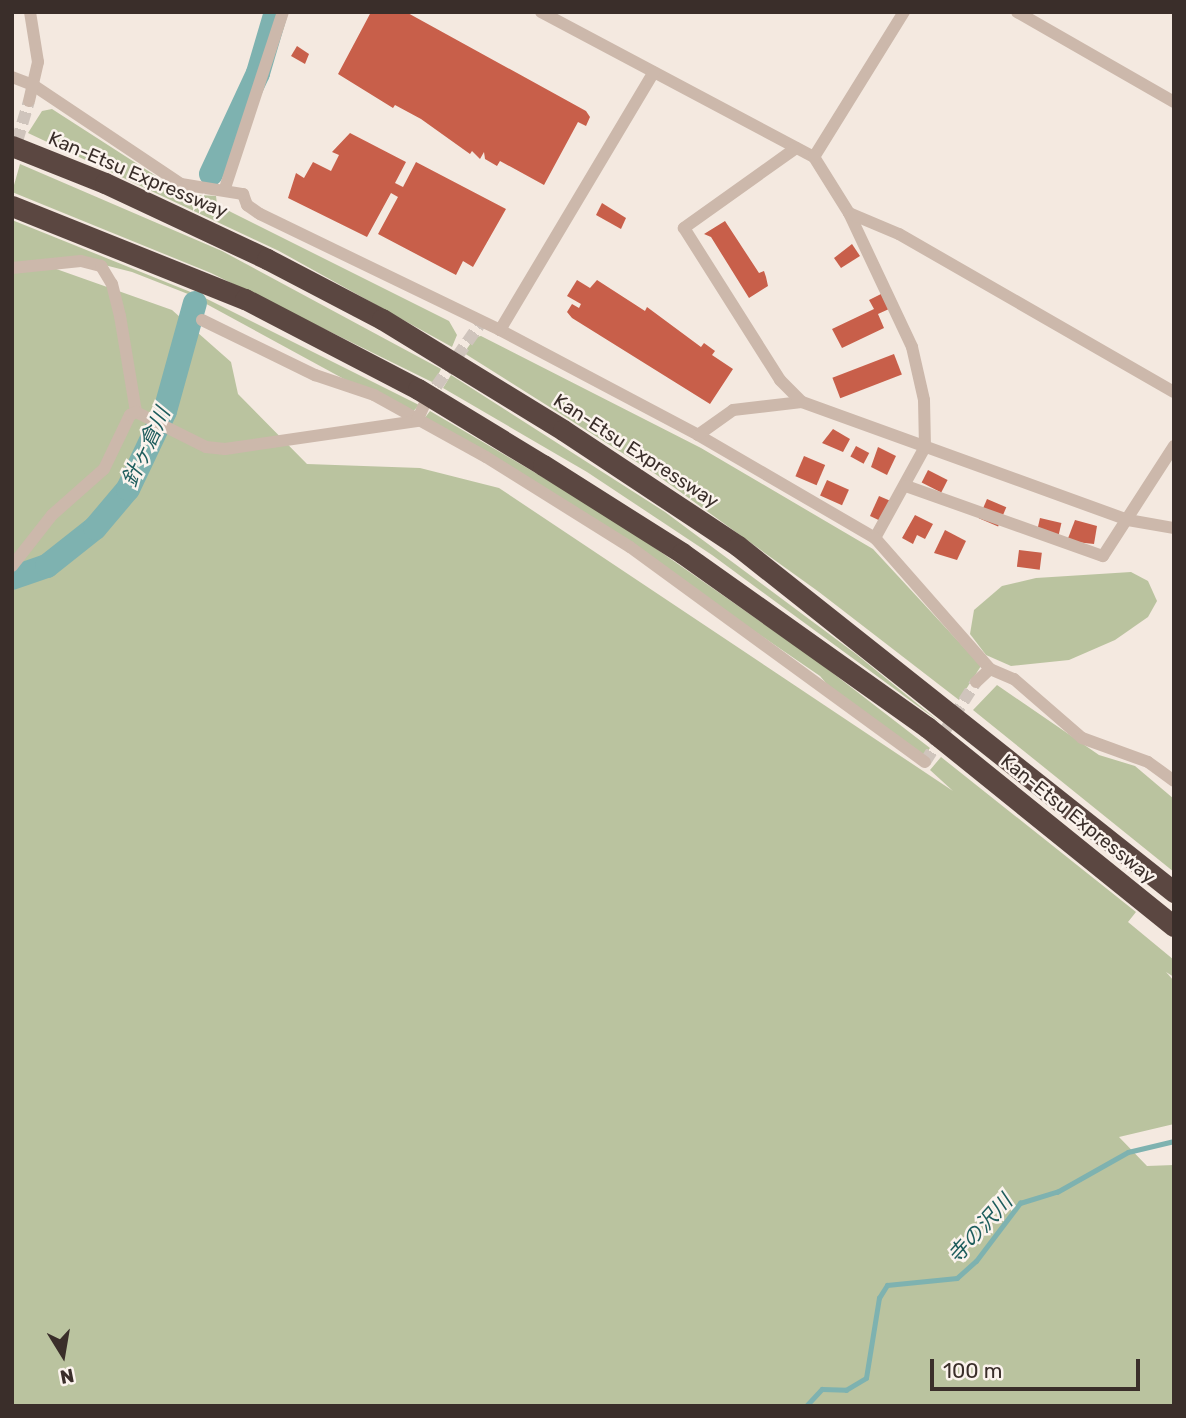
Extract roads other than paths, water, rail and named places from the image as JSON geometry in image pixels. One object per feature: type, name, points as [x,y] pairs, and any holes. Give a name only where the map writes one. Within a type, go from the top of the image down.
[{"type":"highway","name":"Kan-Etsu Expressway","points":[[12,146],[106,183],[267,259],[392,325],[563,430],[738,545],[1174,892]]},
{"type":"highway","name":"Kan-Etsu Expressway","points":[[12,206],[245,299],[418,389],[543,465],[682,553],[927,727],[1174,926]]},
{"type":"street","points":[[29,101],[38,62],[30,12]]},
{"type":"street","points":[[226,188],[283,12]]},
{"type":"street","points":[[541,12],[814,157],[849,213],[912,346],[924,400],[925,447],[906,486],[875,538]]},
{"type":"street","points":[[814,157],[904,12]]},
{"type":"street","points":[[1017,12],[1174,102]]},
{"type":"street","points":[[500,330],[654,72]]},
{"type":"street","points":[[12,77],[33,85],[180,184],[226,188],[243,194],[247,205],[260,214],[500,330],[698,435],[875,538],[990,669],[1014,679],[1082,738],[1148,762],[1174,781]]},
{"type":"street","points":[[796,148],[684,228],[780,380],[802,402],[1128,520],[1174,528]]},
{"type":"street","points":[[849,213],[899,234],[1174,392]]},
{"type":"street","points":[[12,268],[81,261],[101,266],[113,285],[136,412]]},
{"type":"street","points":[[202,320],[316,375],[374,395],[486,457],[630,547],[925,762]]},
{"type":"street","points":[[698,435],[733,410],[802,402]]},
{"type":"street","points":[[417,421],[424,405]]},
{"type":"street","points":[[136,412],[206,447],[225,449],[417,421]]},
{"type":"street","points":[[12,566],[52,515],[104,469],[130,415],[136,412]]},
{"type":"street","points":[[906,486],[1102,556],[1174,446]]},
{"type":"street","points":[[976,682],[990,669]]},
{"type":"waterway","name":"針ヶ倉川","points":[[211,174],[258,73],[276,12]]},
{"type":"waterway","name":"針ヶ倉川","points":[[12,578],[47,566],[95,528],[128,489],[165,411],[195,303]]},
{"type":"waterway","name":"寺の沢川","points":[[806,1406],[822,1389],[846,1390],[866,1378],[879,1298],[887,1285],[957,1278],[976,1261],[1020,1203],[1057,1192],[1128,1152],[1174,1141]]},
{"type":"tunnel","points":[[12,158],[29,101]]},
{"type":"tunnel","points":[[426,401],[480,324]]},
{"type":"tunnel","points":[[925,762],[976,682]]}]
